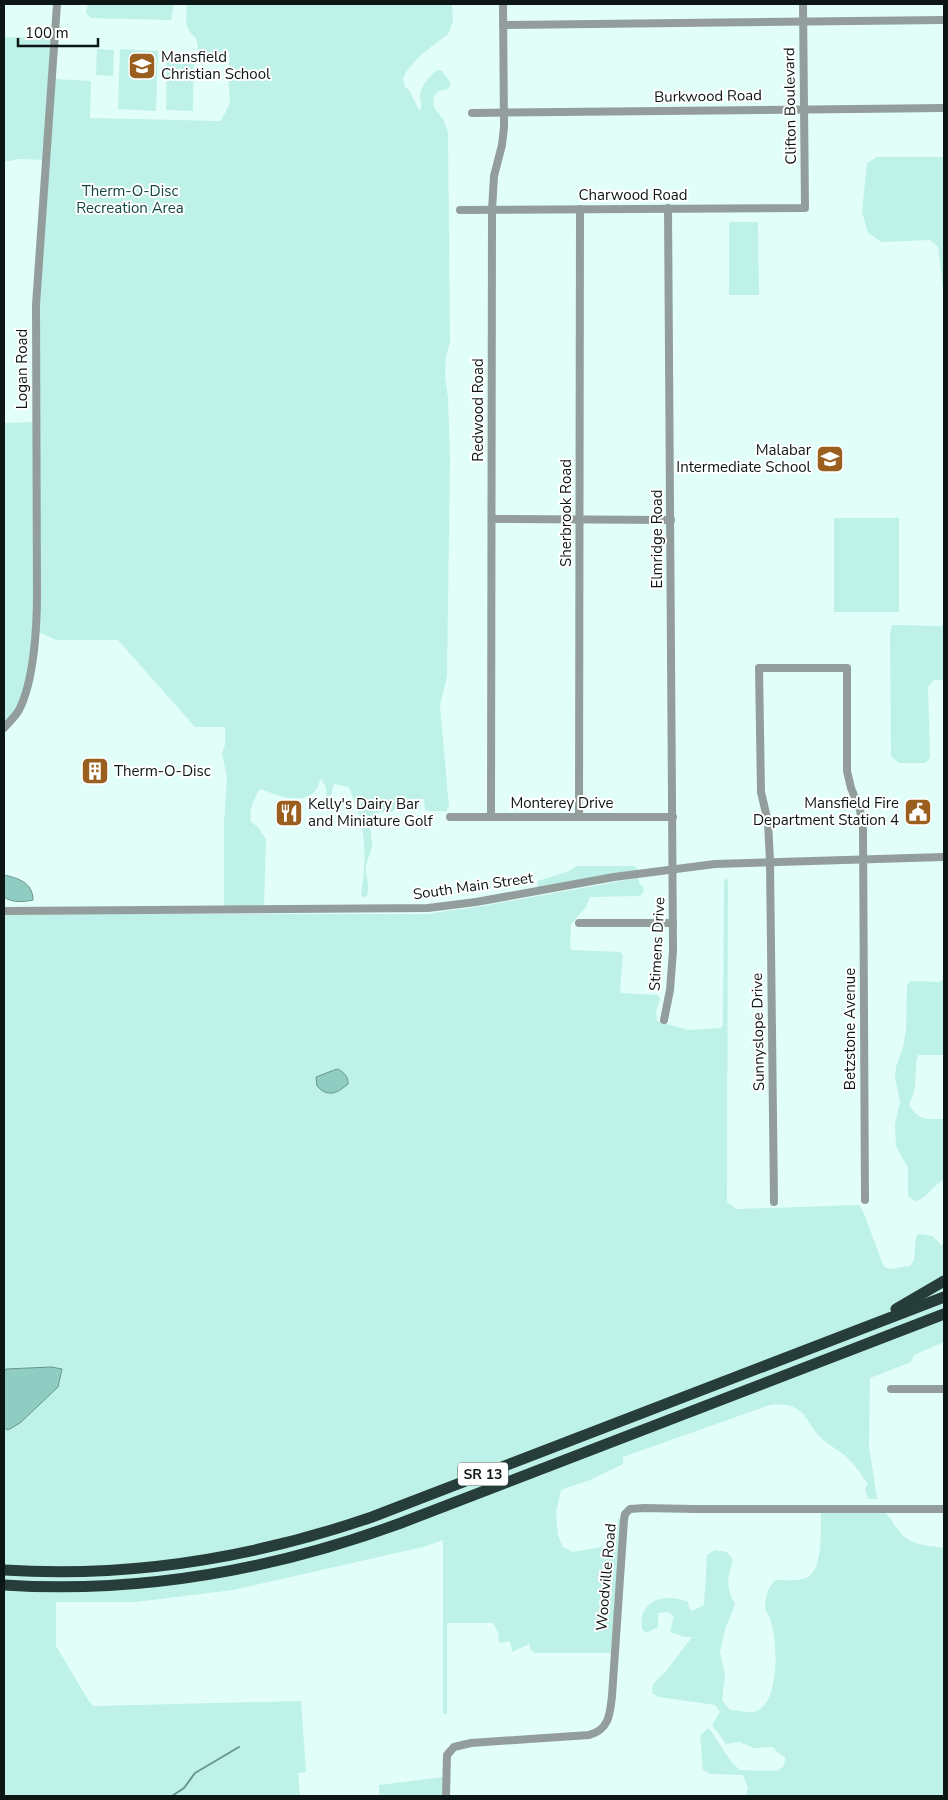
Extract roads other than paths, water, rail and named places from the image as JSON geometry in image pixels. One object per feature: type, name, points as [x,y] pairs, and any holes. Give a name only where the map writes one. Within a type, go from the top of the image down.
[{"type":"highway","points":[[782,1360],[807,1346],[889,1312],[944,1281]]},
{"type":"highway","name":"SR 13","points":[[4,1570],[74,1572],[152,1567],[241,1554],[301,1540],[372,1517],[944,1297]]},
{"type":"highway","name":"SR 13","points":[[4,1585],[72,1588],[165,1582],[237,1570],[304,1555],[401,1523],[944,1314]]},
{"type":"highway","points":[[854,1349],[944,1323]]},
{"type":"street","name":"Logan Road","points":[[4,728],[16,715],[24,696],[37,622],[36,297],[57,4]]},
{"type":"street","name":"Redwood Road","points":[[491,817],[492,210],[494,176],[502,144],[504,113],[503,4]]},
{"type":"street","name":"Clifton Boulevard","points":[[803,4],[805,208]]},
{"type":"street","points":[[503,25],[944,20]]},
{"type":"street","name":"Burkwood Road","points":[[472,113],[944,108]]},
{"type":"street","name":"Elmridge Road","points":[[668,208],[673,869]]},
{"type":"street","name":"Charwood Road","points":[[460,210],[805,208]]},
{"type":"street","name":"Sherbrook Road","points":[[579,817],[580,209]]},
{"type":"street","points":[[492,519],[670,520]]},
{"type":"street","name":"Betzstone Avenue","points":[[759,668],[847,668],[847,770],[862,819],[865,1200]]},
{"type":"street","name":"Sunnyslope Drive","points":[[759,668],[760,786],[768,822],[770,861],[774,1202]]},
{"type":"street","name":"Monterey Drive","points":[[450,818],[673,817]]},
{"type":"street","name":"South Main Street","points":[[4,911],[428,908],[476,902],[601,879],[715,864],[944,857]]},
{"type":"street","name":"Stimens Drive","points":[[664,1020],[672,979],[673,869]]},
{"type":"street","points":[[579,923],[673,923]]},
{"type":"street","points":[[891,1389],[944,1389]]},
{"type":"street","name":"Woodville Road","points":[[446,1796],[447,1754],[458,1745],[589,1735],[601,1731],[604,1727],[612,1696],[624,1520],[625,1514],[630,1510],[644,1508],[944,1510]]},
{"type":"waterway","points":[[172,1796],[184,1788],[195,1773],[239,1747]]},
{"type":"place","name":"Mansfield Christian School","points":[[142,66]]},
{"type":"place","name":"Malabar Intermediate School","points":[[830,459]]},
{"type":"place","name":"Therm-O-Disc","points":[[95,771]]},
{"type":"place","name":"Mansfield Fire Department Station 4","points":[[918,812]]},
{"type":"place","name":"Kelly's Dairy Bar and Miniature Golf","points":[[289,813]]},
{"type":"park label","name":"Therm-O-Disc Recreation Area","points":[[130,200]]}]
